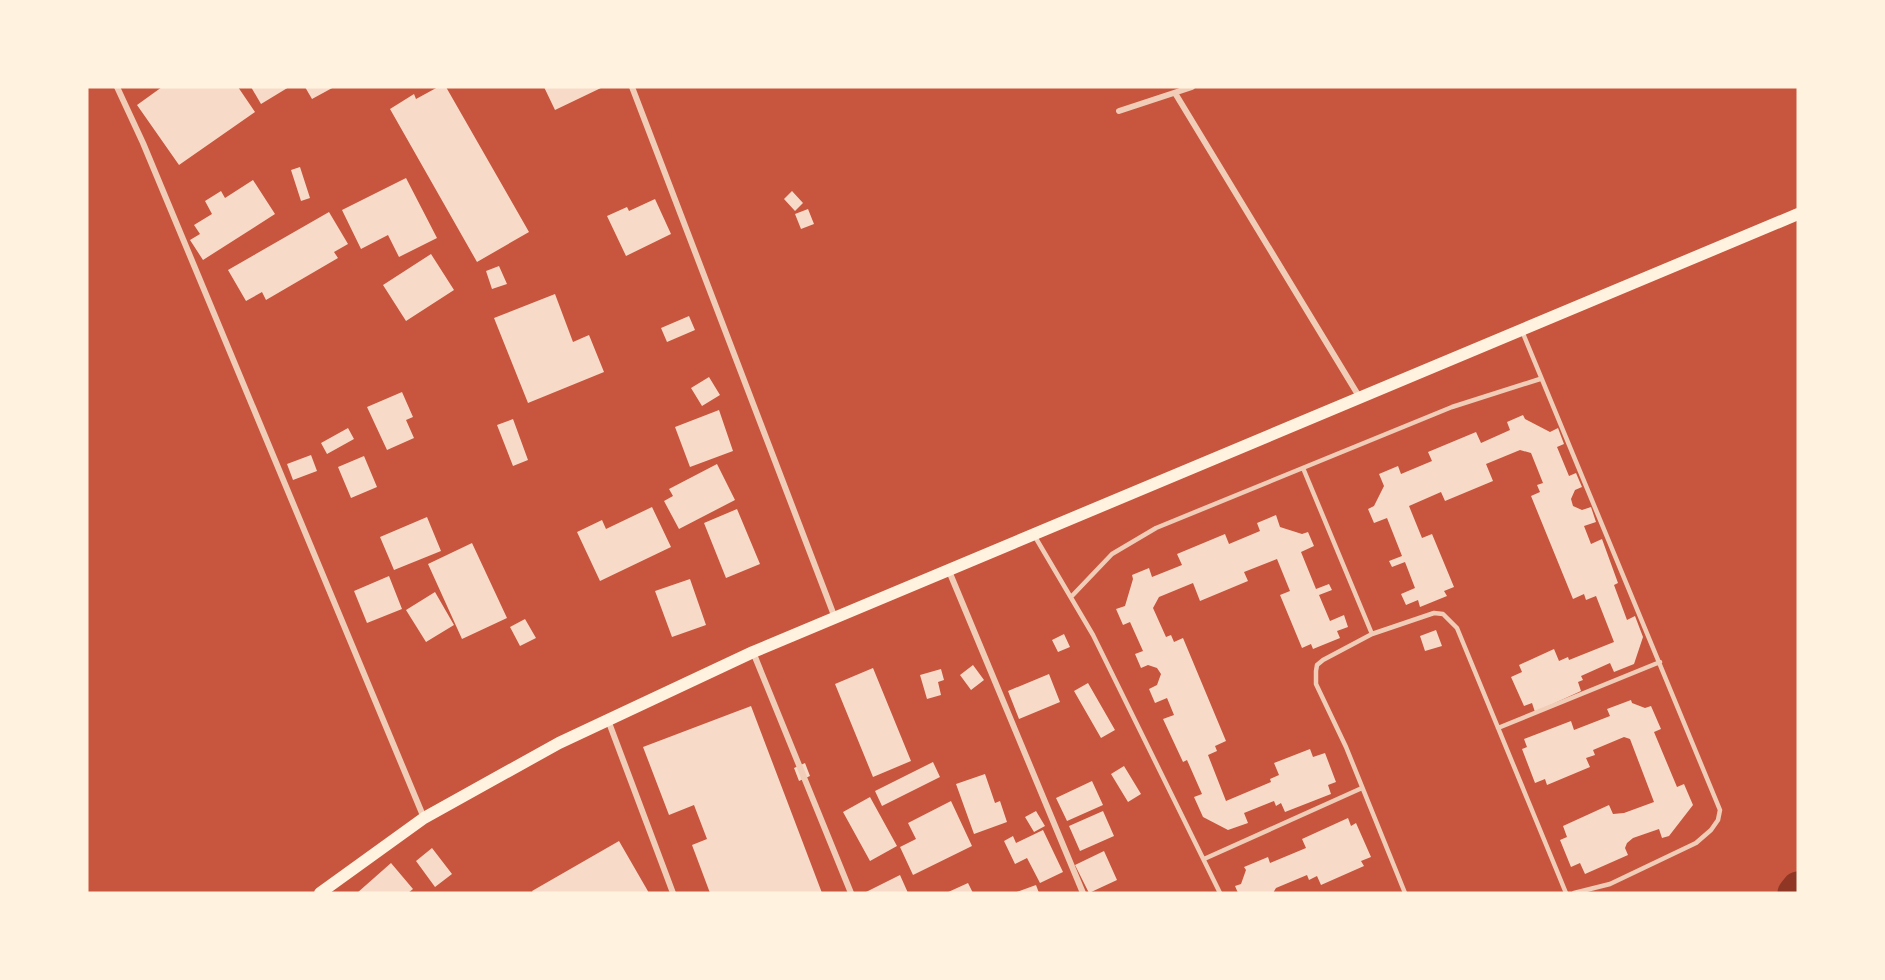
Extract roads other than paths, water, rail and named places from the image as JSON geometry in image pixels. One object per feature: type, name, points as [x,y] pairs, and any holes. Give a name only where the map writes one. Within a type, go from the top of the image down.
[{"type":"main road","points":[[320,893],[424,818],[559,743],[753,652],[1798,214]]},
{"type":"street","points":[[117,87],[143,143],[424,818]]},
{"type":"street","points":[[632,87],[835,618]]},
{"type":"street","points":[[1119,111],[1192,87]]},
{"type":"street","points":[[1174,93],[1360,398]]},
{"type":"street","points":[[949,571],[1083,893]]},
{"type":"street","points":[[753,652],[851,893]]},
{"type":"street","points":[[608,720],[673,893]]},
{"type":"lane","points":[[1522,330],[1540,379],[1720,810],[1718,820],[1711,830],[1696,843],[1610,884],[1574,893]]},
{"type":"lane","points":[[1071,597],[1112,554],[1156,528],[1452,407],[1540,379]]},
{"type":"lane","points":[[1303,468],[1372,634]]},
{"type":"lane","points":[[1035,535],[1093,635],[1220,893]]},
{"type":"lane","points":[[1405,893],[1315,678],[1317,665],[1323,660],[1372,634],[1434,613],[1443,614],[1457,627],[1566,893]]},
{"type":"lane","points":[[1498,728],[1659,662]]},
{"type":"lane","points":[[1204,859],[1362,788]]},
{"type":"waterway","points":[[1794,893],[1798,888]]}]
